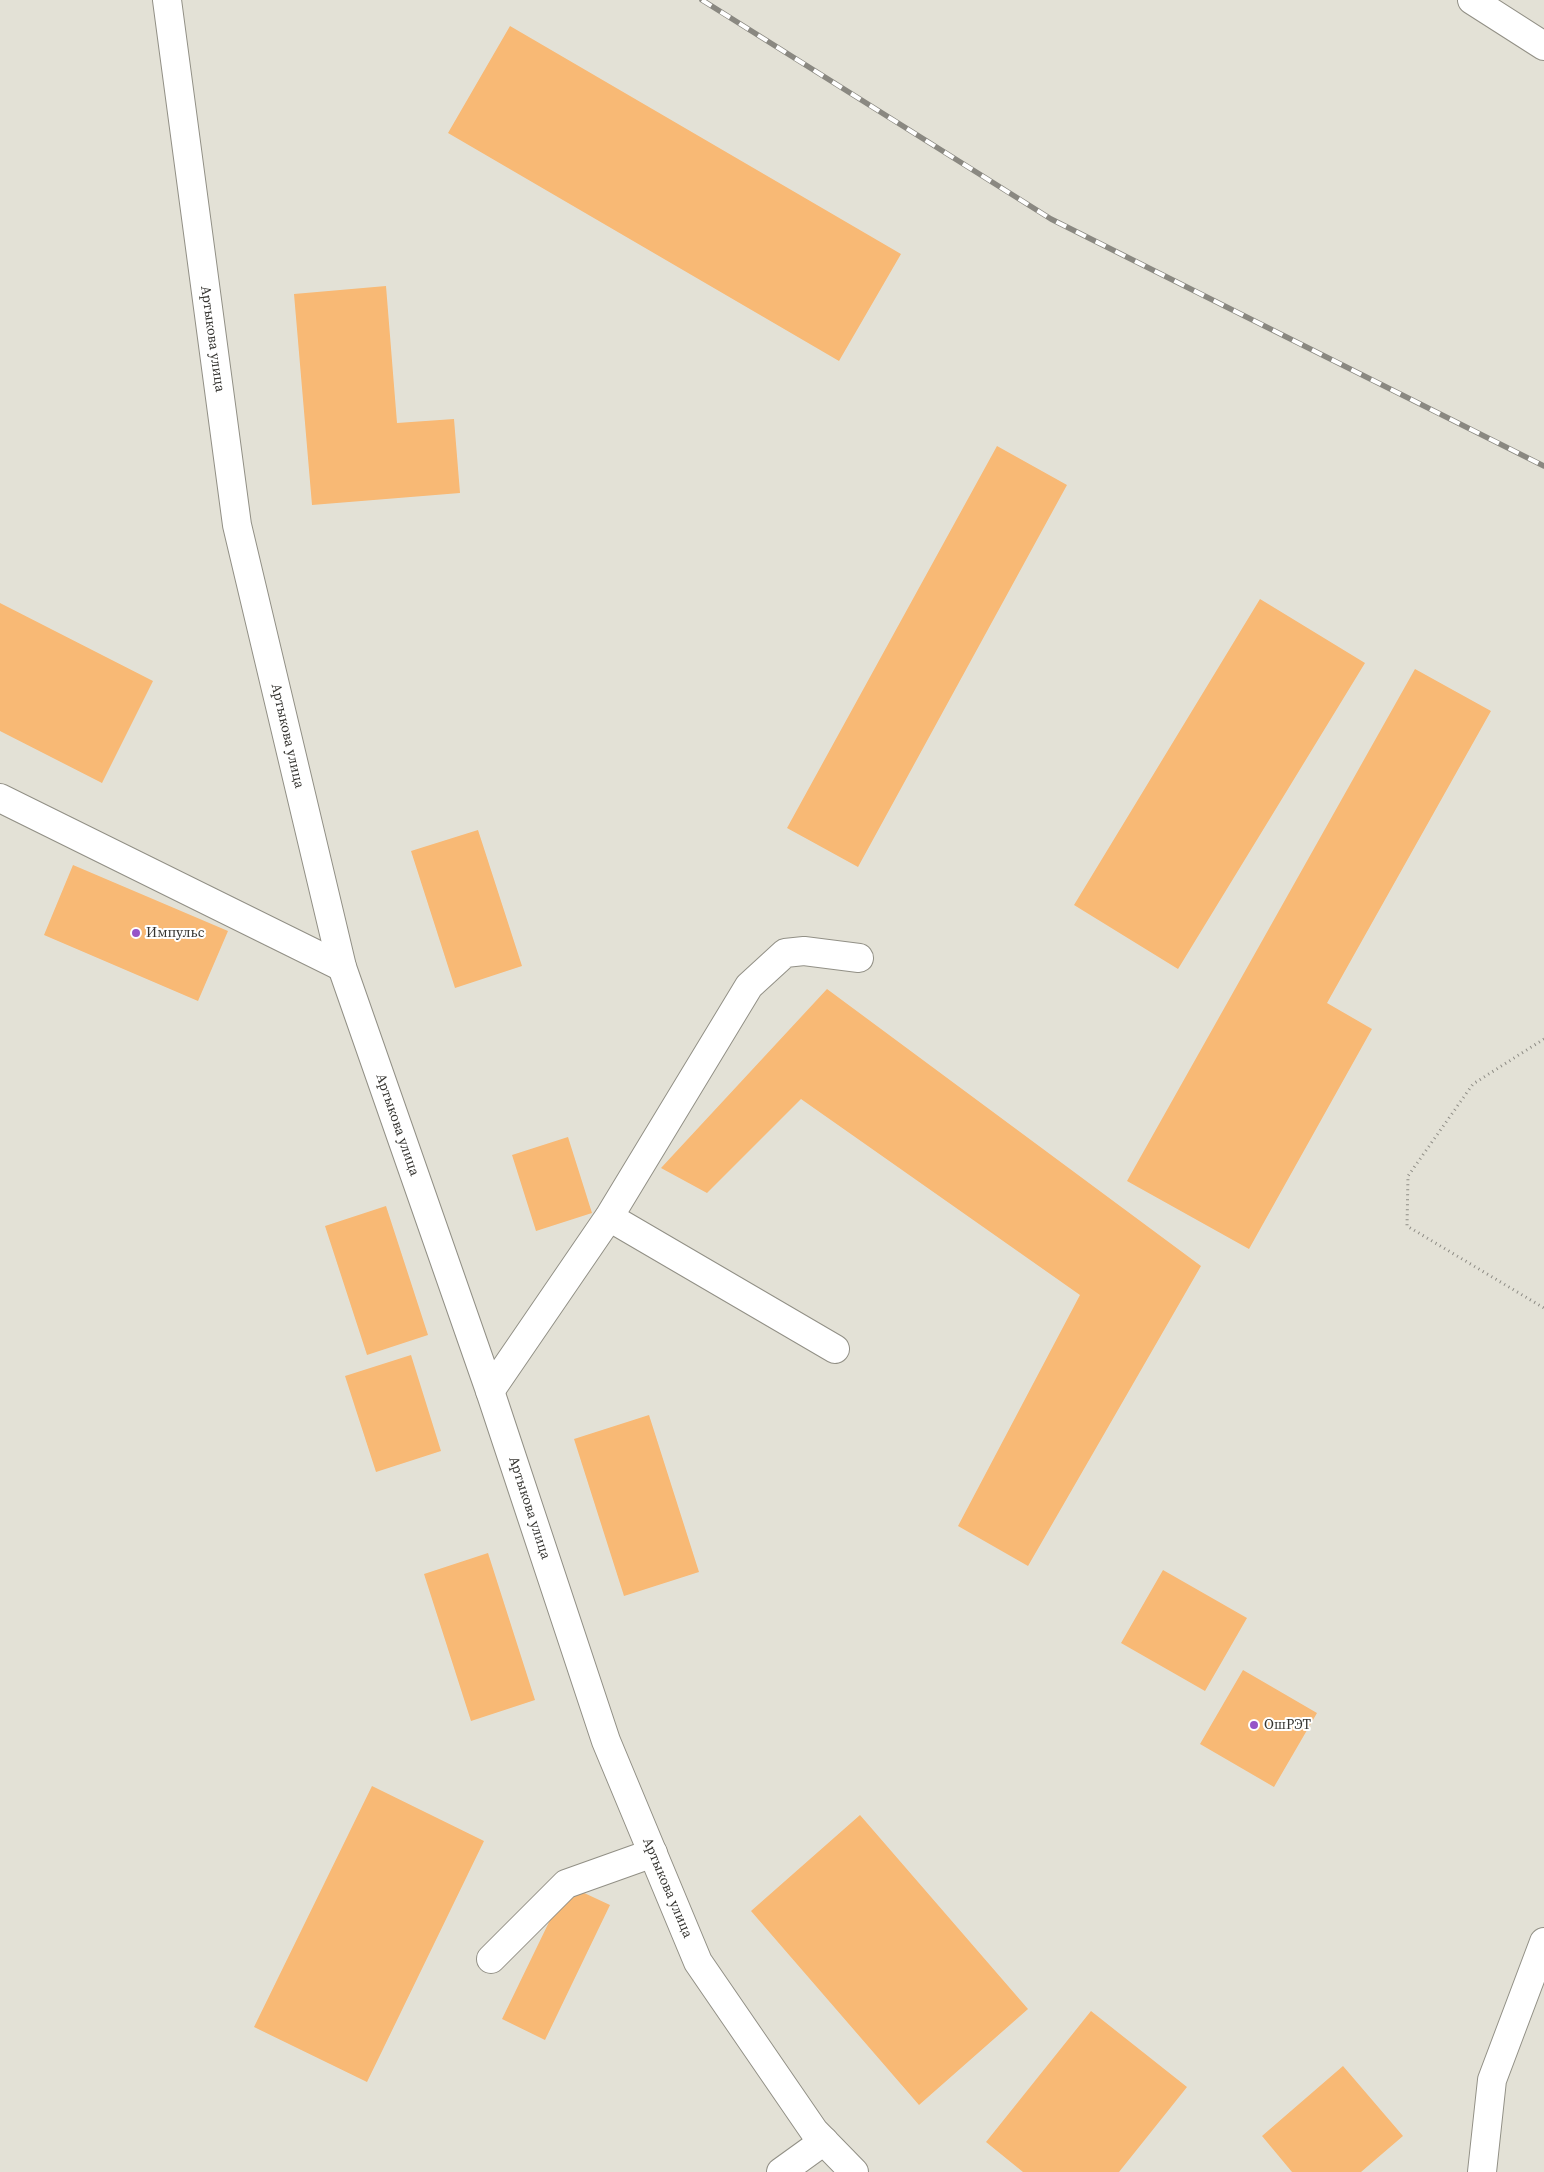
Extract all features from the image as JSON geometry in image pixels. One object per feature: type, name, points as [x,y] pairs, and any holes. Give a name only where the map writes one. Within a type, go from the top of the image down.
[{"type":"main road","name":"Артыкова улица","points":[[167,0],[237,525],[342,967],[490,1391],[606,1741],[698,1962],[814,2131],[854,2172]]},
{"type":"main road","points":[[1472,0],[1544,46]]},
{"type":"main road","points":[[0,798],[342,967]]},
{"type":"main road","points":[[490,1391],[609,1217],[748,986],[785,953],[804,951],[859,958]]},
{"type":"main road","points":[[609,1217],[835,1348]]},
{"type":"main road","points":[[491,1959],[566,1884],[652,1853]]},
{"type":"main road","points":[[1482,2172],[1492,2080],[1544,1942]]},
{"type":"main road","points":[[781,2172],[824,2141]]},
{"type":"path","points":[[1544,1039],[1472,1084],[1408,1176],[1407,1226],[1544,1308]]},
{"type":"building","points":[[510,26],[901,254],[839,361],[448,133]]},
{"type":"building","points":[[386,286],[397,423],[454,419],[460,493],[312,505],[294,294]]},
{"type":"building","points":[[997,446],[1067,485],[858,867],[787,828]]},
{"type":"building","points":[[1260,599],[1365,663],[1178,969],[1074,905]]},
{"type":"building","points":[[0,603],[153,681],[102,783],[0,731]]},
{"type":"building","points":[[1415,669],[1491,711],[1327,1003],[1372,1029],[1249,1249],[1127,1181]]},
{"type":"building","points":[[478,830],[522,966],[455,988],[411,851]]},
{"type":"building","name":"Импульс","points":[[73,865],[228,931],[198,1001],[44,935]]},
{"type":"building","points":[[827,989],[1201,1266],[1028,1566],[958,1526],[1080,1295],[801,1099],[707,1193],[661,1168]]},
{"type":"building","points":[[568,1137],[592,1213],[536,1231],[512,1155]]},
{"type":"building","points":[[386,1206],[428,1335],[367,1355],[325,1226]]},
{"type":"building","points":[[411,1355],[441,1451],[376,1472],[345,1376]]},
{"type":"building","points":[[649,1415],[699,1572],[624,1596],[574,1439]]},
{"type":"building","points":[[488,1553],[535,1700],[471,1721],[424,1574]]},
{"type":"building","points":[[1163,1570],[1247,1618],[1205,1691],[1121,1643]]},
{"type":"building","points":[[1243,1670],[1317,1713],[1274,1787],[1200,1744]]},
{"type":"building","points":[[372,1786],[484,1841],[367,2082],[254,2027]]},
{"type":"building","points":[[860,1815],[1028,2009],[919,2105],[751,1911]]},
{"type":"building","points":[[567,1885],[610,1905],[545,2040],[502,2019]]},
{"type":"building","points":[[1091,2011],[1187,2087],[1119,2172],[1023,2172],[986,2142]]},
{"type":"building","points":[[1343,2066],[1403,2136],[1361,2172],[1292,2172],[1262,2136]]},
{"type":"railway","points":[[702,0],[1051,219],[1544,466]]},
{"type":"place","name":"Импульс","points":[[136,933]]},
{"type":"place","name":"ОшРЭТ","points":[[1254,1725]]}]
